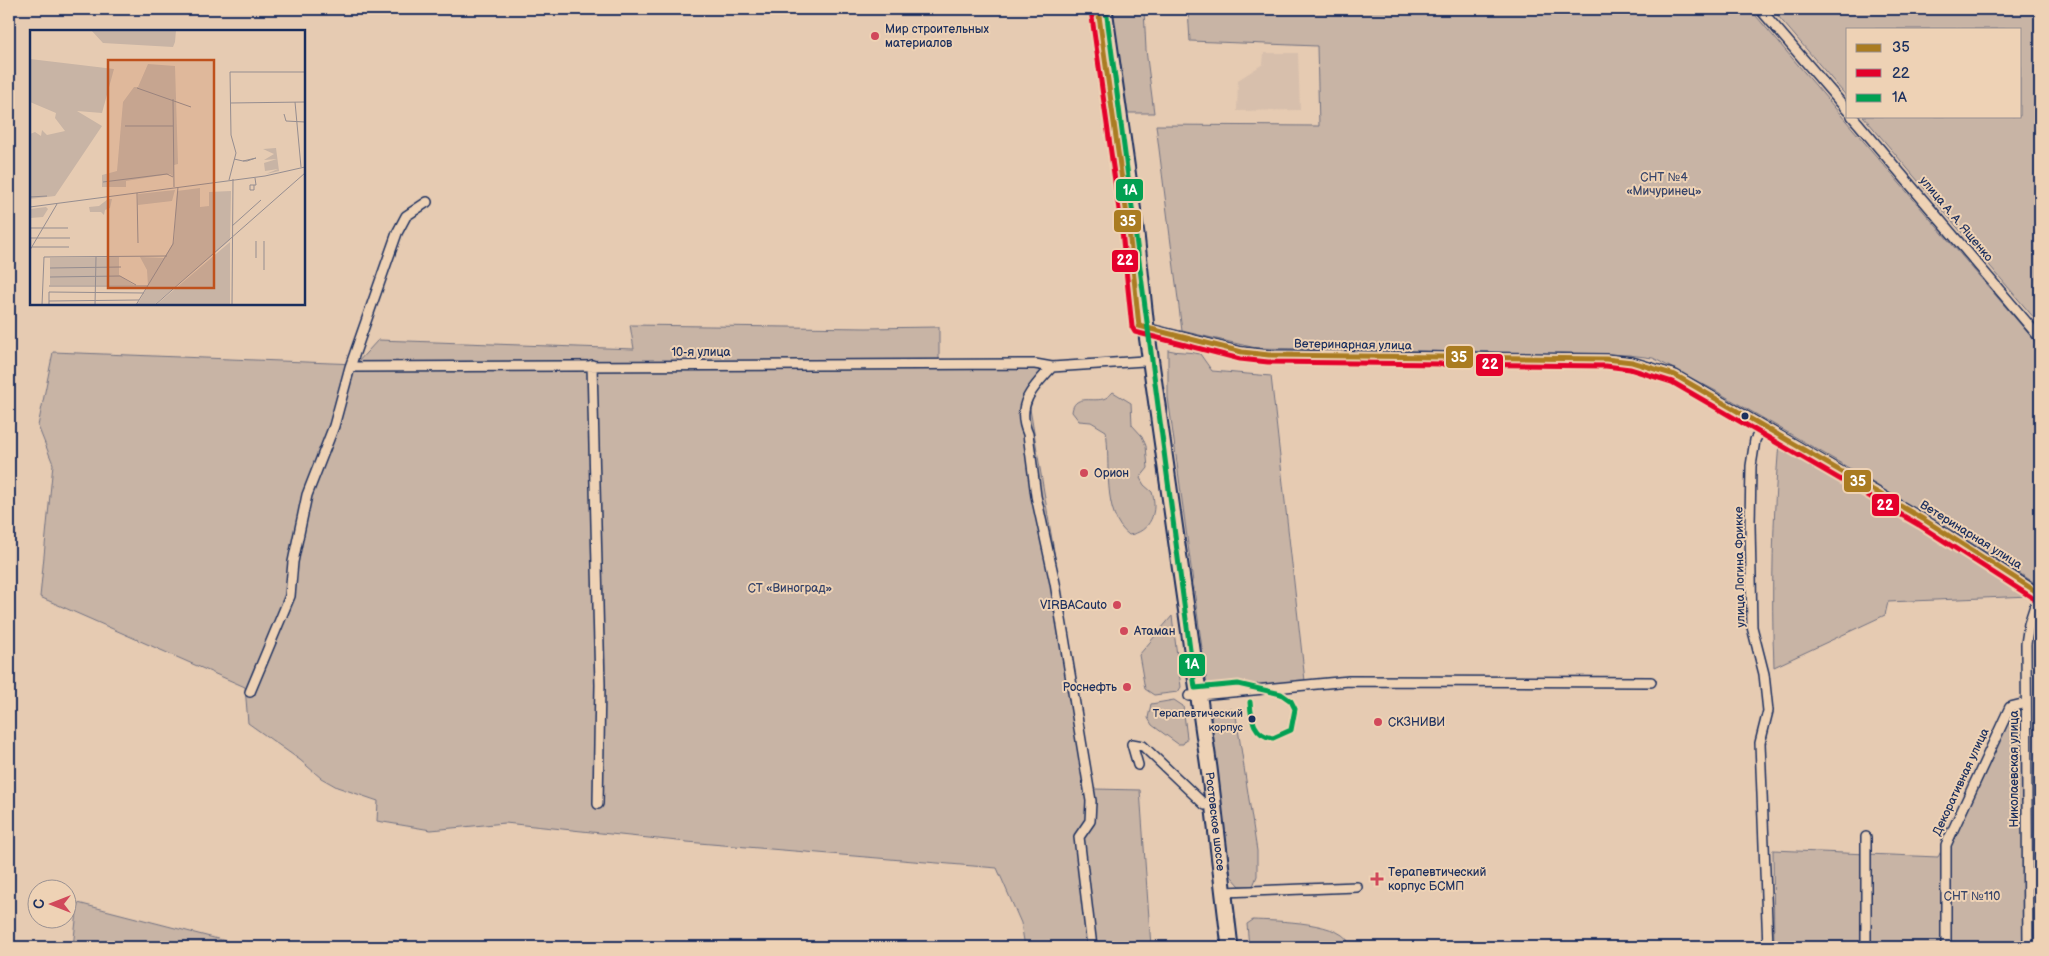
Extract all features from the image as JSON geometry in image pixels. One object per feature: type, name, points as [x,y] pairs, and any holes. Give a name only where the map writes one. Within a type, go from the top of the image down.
[{"type":"main road","points":[[1098,9],[1129,230],[1144,361],[1193,696]]},
{"type":"main road","points":[[1104,9],[1136,234],[1146,328],[1193,696]]},
{"type":"main road","name":"Ростовское шоссе","points":[[1193,696],[1223,947]]},
{"type":"main road","name":"Ростовское шоссе","points":[[1193,696],[1209,768],[1230,947]]},
{"type":"street","points":[[1760,9],[1846,109]]},
{"type":"street","name":"улица А. А. Ященко","points":[[1854,118],[2040,338]]},
{"type":"street","points":[[250,692],[290,596],[293,562],[307,495],[334,426],[350,368],[401,222],[406,216],[427,202]]},
{"type":"street","name":"Ветеринарная улица","points":[[1146,328],[1242,352],[1295,357],[1606,359],[1632,362],[1675,375],[1923,519],[2040,593]]},
{"type":"street","name":"10-я улица","points":[[350,368],[592,364],[1035,364],[1052,367],[1144,361]]},
{"type":"street","points":[[592,364],[600,685],[598,804]]},
{"type":"street","points":[[1052,367],[1026,396],[1024,425],[1028,434],[1036,496],[1055,583],[1091,801],[1090,821],[1079,836],[1092,947]]},
{"type":"street","name":"улица Логина Фрикке","points":[[1763,426],[1755,440],[1751,466],[1750,588],[1752,628],[1765,679],[1768,711],[1760,743],[1768,947]]},
{"type":"street","name":"Николаевская улица","points":[[2028,947],[2026,644],[2028,624],[2040,593]]},
{"type":"street","points":[[1193,696],[1349,681],[1650,682]]},
{"type":"street","name":"Декоративная улица","points":[[1946,947],[1946,845],[2010,707],[2026,703]]},
{"type":"street","points":[[1138,765],[1132,744],[1143,746],[1205,805]]},
{"type":"street","points":[[1866,836],[1866,947]]},
{"type":"street","points":[[1224,892],[1357,887]]},
{"type":"shaded area","points":[[1264,53],[1298,53],[1300,110],[1237,111],[1238,80],[1263,64]]},
{"type":"green space","points":[[1109,9],[1144,9],[1146,50],[1154,113],[1123,113]]},
{"type":"green space","name":"СНТ №4 «Мичуринец»","points":[[1188,9],[1750,9],[2040,347],[2040,586],[1849,468],[1716,391],[1653,358],[1629,355],[1256,348],[1182,331],[1156,125],[1319,126],[1317,46],[1190,41]]},
{"type":"green space","points":[[1772,9],[2040,9],[2040,325],[1865,118],[2022,118],[2022,28],[1846,28],[1846,96]]},
{"type":"green space","name":"СТ «Виноград»","points":[[630,325],[939,327],[939,363],[1057,362],[1048,376],[1028,397],[1094,789],[1140,790],[1151,947],[1025,947],[1021,923],[997,868],[687,842],[505,823],[431,830],[377,821],[378,801],[337,787],[321,778],[300,760],[248,723],[245,687],[40,597],[53,464],[38,426],[53,352],[356,364],[378,340],[634,349]]},
{"type":"green space","points":[[1168,350],[1200,354],[1212,371],[1271,376],[1305,681],[1220,692],[1207,685],[1168,397]]},
{"type":"green space","points":[[1113,392],[1131,403],[1132,425],[1142,436],[1146,446],[1148,468],[1140,478],[1144,485],[1152,492],[1154,499],[1153,513],[1148,525],[1143,530],[1129,535],[1120,526],[1114,514],[1111,501],[1106,431],[1091,422],[1079,421],[1072,412],[1073,406],[1080,401],[1103,399]]},
{"type":"green space","points":[[1779,442],[2030,596],[1888,602],[1885,615],[1774,667],[1773,554]]},
{"type":"green space","points":[[1172,616],[1181,687],[1178,692],[1154,695],[1145,689],[1139,655]]},
{"type":"green space","points":[[1174,700],[1183,706],[1187,738],[1183,744],[1178,744],[1152,725],[1148,718],[1151,704]]},
{"type":"green space","points":[[1221,709],[1232,709],[1236,716],[1257,851],[1257,876],[1253,886],[1240,886],[1231,876],[1208,730],[1212,715]]},
{"type":"green space","name":"СНТ №110","points":[[2013,712],[2022,716],[2023,947],[1774,947],[1773,850],[1938,857]]},
{"type":"green space","points":[[78,903],[249,947],[73,947],[75,928],[78,928]]},
{"type":"green space","points":[[1253,920],[1292,922],[1324,927],[1346,938],[1350,947],[1249,947],[1247,924]]},
{"type":"transit line","name":"35","points":[[1098,9],[1129,230],[1139,326],[1242,352],[1269,355],[1606,359],[1632,362],[1675,375],[1923,519],[2040,594]]},
{"type":"transit line","name":"1А","points":[[1106,9],[1195,688],[1238,684],[1281,694],[1291,701],[1295,709],[1291,730],[1273,738],[1262,734],[1255,726],[1251,715],[1250,702]]},
{"type":"transit line","name":"22","points":[[1091,10],[1122,231],[1132,327],[1135,332],[1240,359],[1268,362],[1606,366],[1630,369],[1672,382],[1919,525],[2036,600]]},
{"type":"place","name":"Мир строительных материалов","points":[[875,36]]},
{"type":"place","name":"Орион","points":[[1084,473]]},
{"type":"place","name":"VIRBACauto","points":[[1117,605]]},
{"type":"place","name":"Атаман","points":[[1124,631]]},
{"type":"place","name":"Роснефть","points":[[1127,687]]},
{"type":"place","name":"Терапевтический корпус","points":[[1252,719]]},
{"type":"place","name":"СКЗНИВИ","points":[[1378,722]]},
{"type":"place","name":"Терапевтический корпус БСМП","points":[[1377,879]]}]
